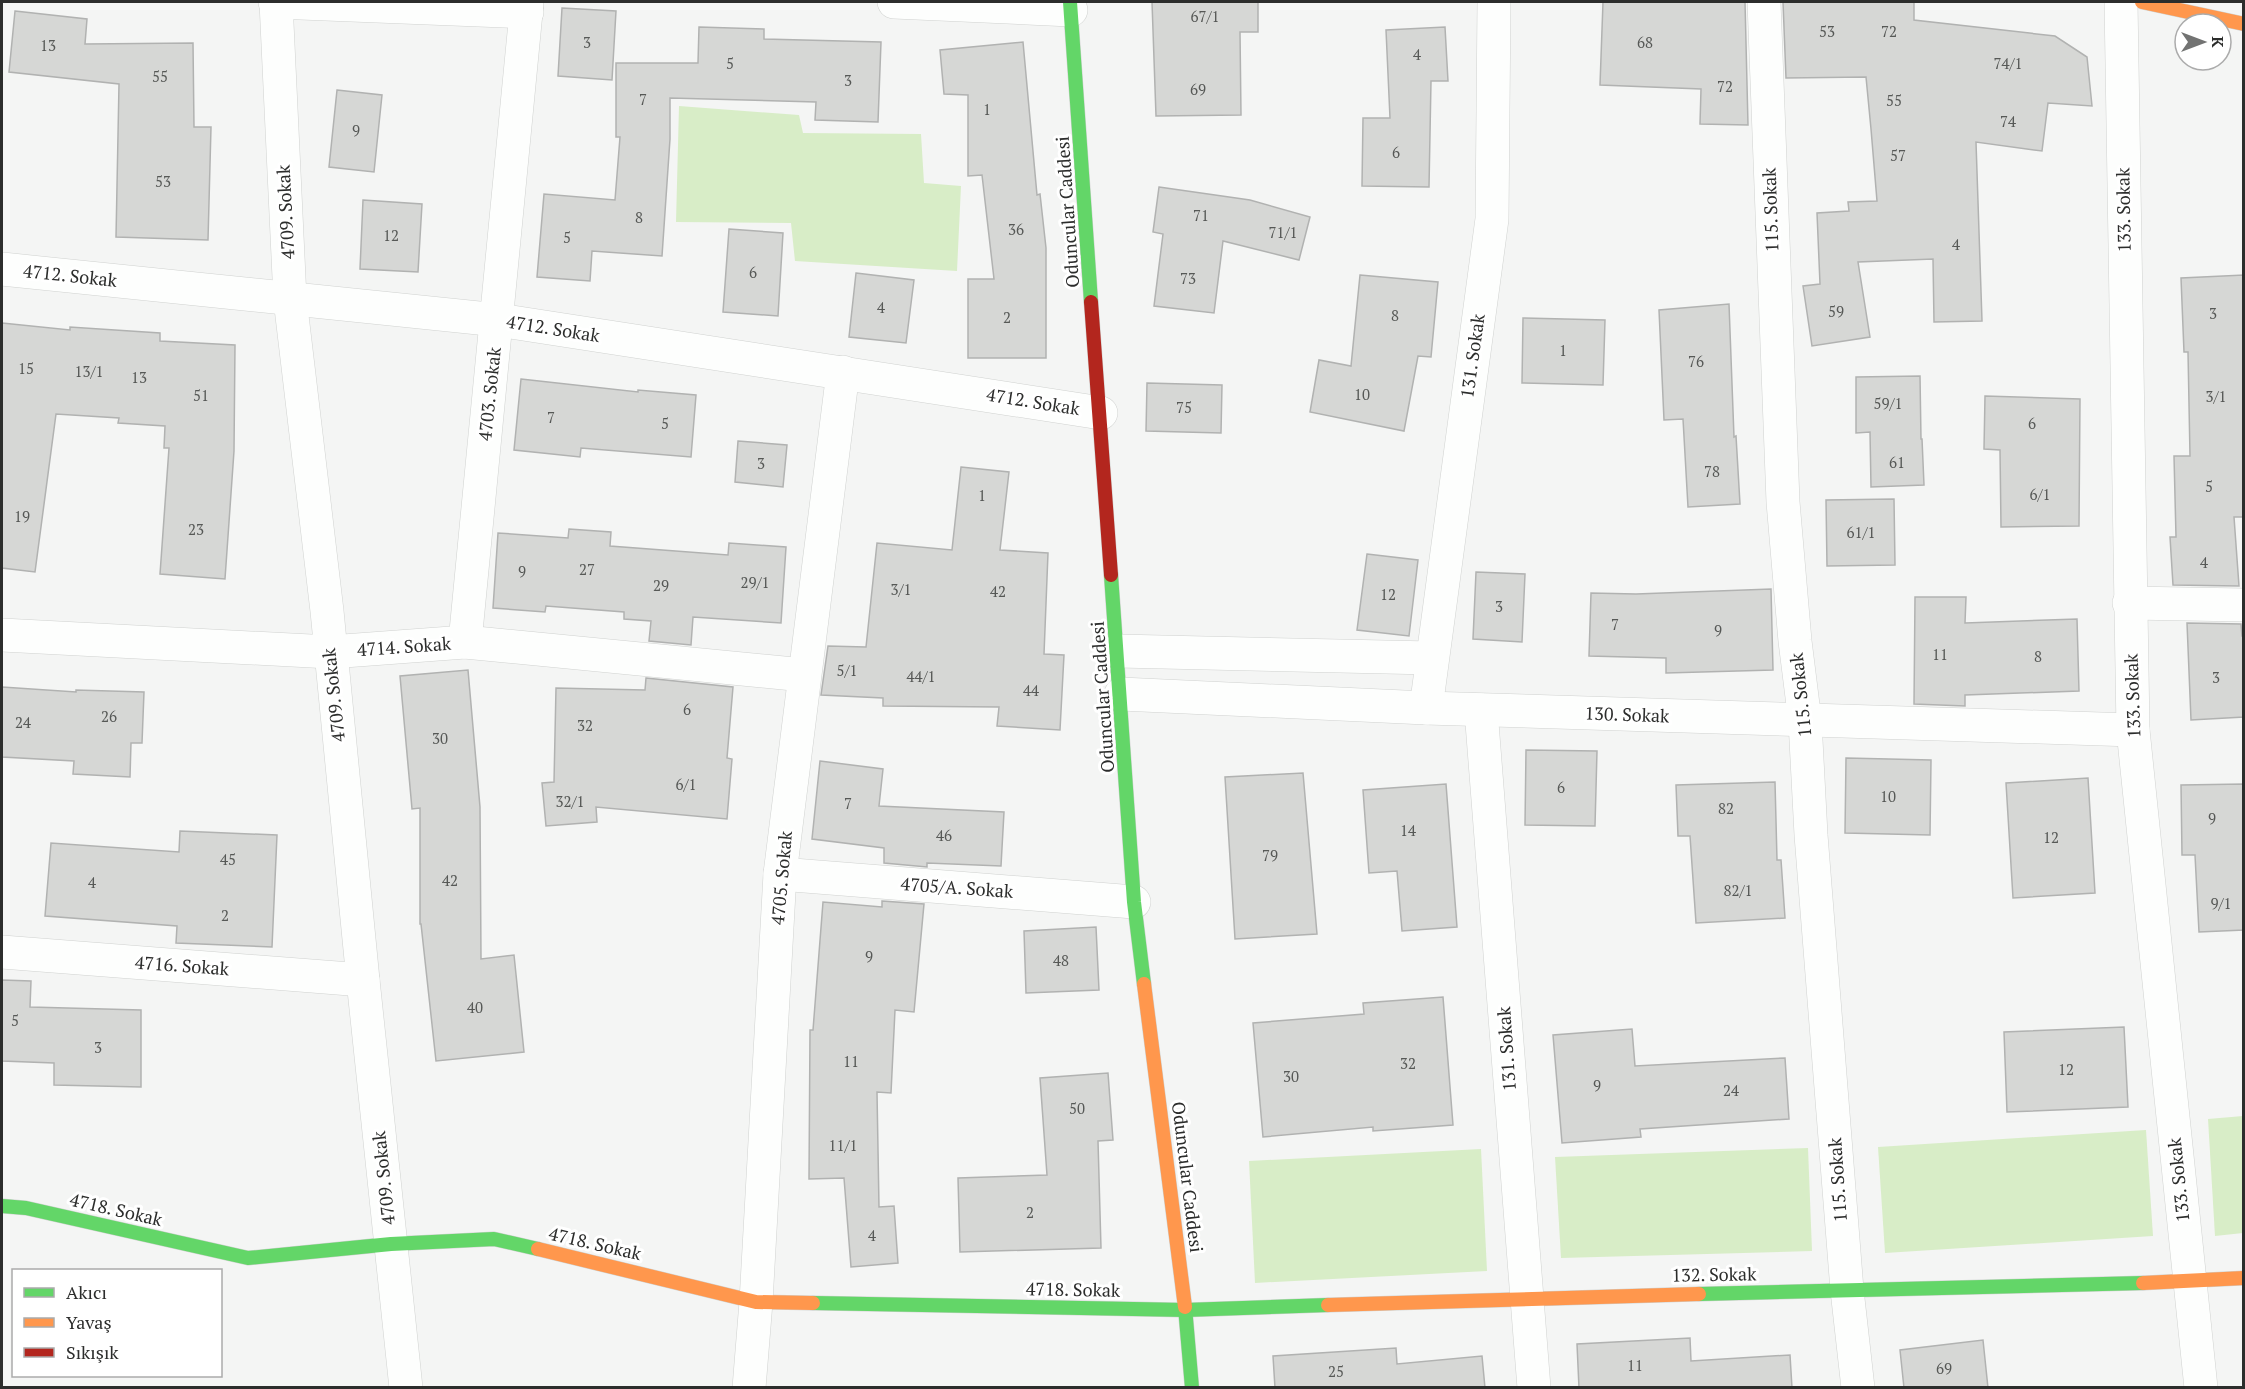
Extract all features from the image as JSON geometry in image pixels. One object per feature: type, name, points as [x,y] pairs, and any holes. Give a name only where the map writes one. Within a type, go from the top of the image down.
[{"type":"street","points":[[276,2],[527,7]]},
{"type":"street","name":"4709. Sokak","points":[[276,2],[290,299],[327,611],[406,1388]]},
{"type":"street","points":[[894,2],[1071,6]]},
{"type":"street","name":"131. Sokak","points":[[1426,708],[1492,219],[1494,2]]},
{"type":"street","name":"115. Sokak","points":[[1764,2],[1783,502],[1795,641],[1805,721],[1811,835],[1846,1290],[1858,1388]]},
{"type":"street","name":"133. Sokak","points":[[2121,2],[2129,603],[2133,730],[2201,1388]]},
{"type":"street","points":[[2142,2],[2244,24]]},
{"type":"street","name":"Oduncular Caddesi","points":[[1071,6],[1134,902],[1185,1310],[1192,1388]]},
{"type":"street","name":"4703. Sokak","points":[[465,642],[527,7]]},
{"type":"street","name":"4712. Sokak","points":[[2,269],[498,320],[1101,413]]},
{"type":"street","name":"4705. Sokak","points":[[749,1388],[756,1302],[780,874],[843,372]]},
{"type":"street","points":[[2129,603],[2244,605]]},
{"type":"street","name":"4714. Sokak","points":[[2,635],[330,652],[465,642],[804,675]]},
{"type":"street","points":[[1118,651],[1432,658]]},
{"type":"street","name":"130. Sokak","points":[[1121,694],[1481,710],[2133,730]]},
{"type":"street","name":"131. Sokak","points":[[1481,710],[1534,1388]]},
{"type":"street","name":"4705/A. Sokak","points":[[780,874],[1134,902]]},
{"type":"street","name":"4716. Sokak","points":[[2,952],[363,980]]},
{"type":"street","name":"4718. Sokak","points":[[2,1206],[26,1208],[248,1258],[391,1244],[494,1239],[756,1302],[1185,1310]]},
{"type":"street","name":"132. Sokak","points":[[1185,1310],[1526,1298],[2189,1282],[2244,1278]]},
{"type":"green space","points":[[679,106],[799,115],[803,133],[921,134],[924,183],[961,186],[957,271],[795,261],[791,223],[676,222]]},
{"type":"green space","points":[[2243,1116],[2243,1233],[2215,1236],[2208,1119]]},
{"type":"green space","points":[[2146,1130],[2153,1236],[1885,1253],[1878,1147]]},
{"type":"green space","points":[[1808,1148],[1812,1251],[1561,1258],[1555,1157]]},
{"type":"green space","points":[[1481,1149],[1487,1271],[1255,1283],[1249,1161]]},
{"type":"building","points":[[1152,2],[1258,2],[1258,32],[1240,32],[1241,115],[1156,116]]},
{"type":"building","points":[[1603,2],[1745,2],[1748,125],[1700,124],[1701,89],[1600,85]]},
{"type":"building","points":[[1783,2],[1914,2],[1914,20],[2055,36],[2087,57],[2092,106],[2048,103],[2042,151],[1976,142],[1982,321],[1934,322],[1933,259],[1858,262],[1870,337],[1812,346],[1803,286],[1820,284],[1817,213],[1849,211],[1848,202],[1877,201],[1871,129],[1866,77],[1786,78]]},
{"type":"building","points":[[562,8],[616,11],[612,80],[558,76]]},
{"type":"building","points":[[15,11],[87,19],[85,44],[193,43],[194,127],[211,127],[208,240],[116,237],[119,84],[9,72]]},
{"type":"building","points":[[699,27],[764,29],[764,39],[881,42],[878,122],[815,120],[816,102],[670,98],[670,139],[662,256],[592,251],[590,281],[537,277],[544,194],[615,200],[620,137],[616,137],[616,63],[698,63]]},
{"type":"building","points":[[1445,27],[1448,81],[1431,81],[1429,187],[1362,186],[1363,118],[1390,118],[1386,30]]},
{"type":"building","points":[[1023,42],[1037,195],[1040,194],[1046,248],[1046,358],[968,358],[968,279],[994,279],[982,175],[968,176],[968,95],[944,94],[940,50]]},
{"type":"building","points":[[337,90],[382,95],[374,172],[329,167]]},
{"type":"building","points":[[1159,187],[1250,200],[1310,217],[1299,260],[1223,241],[1214,313],[1154,306],[1163,234],[1153,232]]},
{"type":"building","points":[[363,200],[422,204],[418,272],[360,269]]},
{"type":"building","points":[[729,229],[783,233],[778,316],[723,312]]},
{"type":"building","points":[[856,273],[914,280],[906,343],[849,337]]},
{"type":"building","points":[[1360,275],[1438,282],[1431,357],[1418,356],[1404,431],[1310,412],[1319,360],[1351,366]]},
{"type":"building","points":[[2244,275],[2244,517],[2234,517],[2239,586],[2173,585],[2170,537],[2176,537],[2174,456],[2190,456],[2188,352],[2184,352],[2181,278]]},
{"type":"building","points":[[1729,304],[1734,437],[1736,436],[1740,504],[1688,507],[1683,419],[1664,420],[1659,310]]},
{"type":"building","points":[[1523,318],[1605,320],[1603,385],[1522,383]]},
{"type":"building","points":[[2,323],[70,330],[70,327],[160,333],[160,341],[235,345],[234,451],[225,579],[160,574],[169,448],[164,448],[165,426],[118,423],[119,418],[56,414],[35,572],[2,568]]},
{"type":"building","points":[[1920,376],[1924,485],[1871,487],[1870,432],[1856,433],[1856,377]]},
{"type":"building","points":[[521,379],[638,392],[638,390],[696,395],[691,457],[581,448],[580,457],[514,450]]},
{"type":"building","points":[[1147,383],[1222,385],[1221,433],[1146,431]]},
{"type":"building","points":[[1985,396],[2080,399],[2079,526],[2001,527],[2000,450],[1984,449]]},
{"type":"building","points":[[738,441],[787,445],[783,487],[735,482]]},
{"type":"building","points":[[961,467],[1009,472],[1000,550],[1048,553],[1044,654],[1064,655],[1060,730],[997,726],[999,707],[883,706],[883,698],[821,695],[828,646],[866,647],[877,543],[952,550]]},
{"type":"building","points":[[1894,499],[1895,565],[1827,566],[1826,500]]},
{"type":"building","points":[[569,529],[611,532],[610,546],[728,555],[729,543],[786,547],[781,623],[693,617],[691,645],[649,641],[651,621],[624,619],[624,612],[546,606],[545,612],[493,608],[498,533],[568,538]]},
{"type":"building","points":[[1367,554],[1418,560],[1409,636],[1357,630]]},
{"type":"building","points":[[1476,572],[1525,574],[1522,642],[1473,639]]},
{"type":"building","points":[[1771,589],[1773,670],[1666,673],[1666,658],[1589,656],[1591,593],[1636,594]]},
{"type":"building","points":[[1915,597],[1966,597],[1965,623],[2077,619],[2079,691],[1965,695],[1965,706],[1914,704]]},
{"type":"building","points":[[2187,623],[2241,624],[2242,636],[2244,636],[2244,717],[2191,720]]},
{"type":"building","points":[[468,670],[480,807],[481,959],[514,955],[524,1052],[436,1061],[420,924],[420,808],[412,809],[400,676]]},
{"type":"building","points":[[646,678],[733,687],[727,758],[732,759],[727,819],[596,807],[597,822],[546,826],[542,783],[554,782],[556,688],[645,690]]},
{"type":"building","points":[[2,687],[76,692],[76,690],[144,692],[142,743],[131,743],[130,777],[73,774],[74,761],[2,757]]},
{"type":"building","points":[[1526,750],[1597,751],[1595,826],[1525,825]]},
{"type":"building","points":[[1846,758],[1931,760],[1930,835],[1845,833]]},
{"type":"building","points":[[820,761],[883,769],[879,806],[1004,812],[1001,866],[927,863],[927,867],[884,863],[884,848],[812,839]]},
{"type":"building","points":[[1303,773],[1317,934],[1235,939],[1225,777]]},
{"type":"building","points":[[2088,778],[2095,893],[2013,898],[2006,783]]},
{"type":"building","points":[[1775,782],[1777,860],[1781,860],[1785,918],[1696,923],[1690,836],[1678,836],[1676,785]]},
{"type":"building","points":[[1446,784],[1457,927],[1402,931],[1397,871],[1369,873],[1363,790]]},
{"type":"building","points":[[2244,784],[2244,930],[2199,932],[2195,855],[2182,855],[2181,785]]},
{"type":"building","points":[[180,831],[277,835],[272,947],[176,943],[177,926],[45,916],[51,843],[179,852]]},
{"type":"building","points":[[882,901],[924,904],[914,1012],[895,1010],[891,1093],[877,1092],[879,1207],[894,1206],[898,1263],[851,1267],[844,1178],[809,1179],[810,1030],[813,1030],[823,902],[882,907]]},
{"type":"building","points":[[1096,927],[1099,990],[1026,993],[1024,931]]},
{"type":"building","points":[[2,980],[31,981],[30,1007],[141,1010],[141,1087],[54,1085],[54,1063],[2,1061]]},
{"type":"building","points":[[1443,997],[1453,1125],[1373,1131],[1373,1127],[1263,1137],[1253,1023],[1364,1014],[1363,1003]]},
{"type":"building","points":[[2124,1027],[2128,1107],[2007,1112],[2004,1032]]},
{"type":"building","points":[[1632,1029],[1635,1066],[1785,1058],[1789,1119],[1640,1129],[1641,1137],[1562,1143],[1553,1035]]},
{"type":"building","points":[[1108,1073],[1113,1140],[1098,1141],[1101,1248],[960,1252],[958,1178],[1047,1175],[1040,1078]]},
{"type":"building","points":[[1690,1338],[1691,1361],[1790,1355],[1792,1388],[1579,1388],[1577,1344]]},
{"type":"building","points":[[1983,1340],[1988,1388],[1904,1388],[1900,1350]]},
{"type":"building","points":[[1396,1348],[1397,1364],[1482,1356],[1485,1388],[1275,1388],[1273,1356]]},
{"type":"traffic: fast","points":[[1070,2],[1091,302]]},
{"type":"traffic: fast","points":[[1111,575],[1134,902],[1144,984]]},
{"type":"traffic: fast","points":[[2,1206],[26,1208],[248,1258],[391,1244],[494,1239],[538,1249]]},
{"type":"traffic: fast","points":[[1699,1294],[2143,1283]]},
{"type":"traffic: fast","points":[[813,1303],[1185,1310],[1328,1305]]},
{"type":"traffic: fast","points":[[1185,1307],[1192,1388]]},
{"type":"traffic: slow","points":[[2142,2],[2244,24]]},
{"type":"traffic: slow","points":[[1144,984],[1185,1307]]},
{"type":"traffic: slow","points":[[538,1249],[756,1302],[813,1303]]},
{"type":"traffic: slow","points":[[2143,1283],[2244,1278]]},
{"type":"traffic: slow","points":[[1328,1305],[1699,1294]]},
{"type":"traffic: jam","points":[[1091,302],[1111,575]]}]
